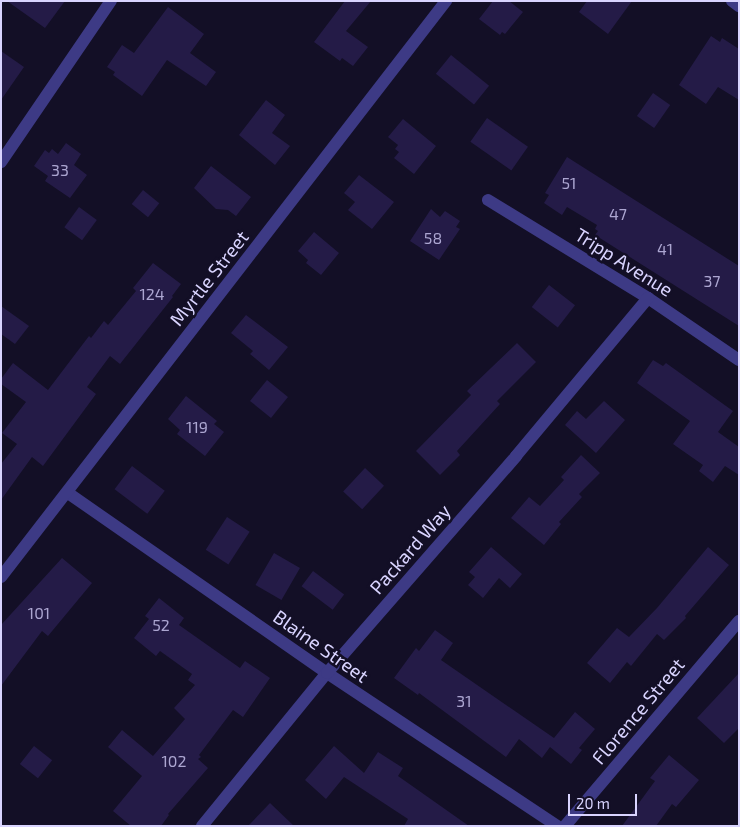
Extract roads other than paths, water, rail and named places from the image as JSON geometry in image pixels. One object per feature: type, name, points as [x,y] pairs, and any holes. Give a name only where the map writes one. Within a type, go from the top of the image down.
[{"type":"street","points":[[1,162],[111,1]]},
{"type":"street","name":"Myrtle Street","points":[[1,577],[68,493],[446,1]]},
{"type":"street","points":[[732,1],[739,6]]},
{"type":"street","name":"Tripp Avenue","points":[[488,200],[648,298],[739,360]]},
{"type":"street","name":"Packard Way","points":[[202,826],[327,673],[516,456],[648,298]]},
{"type":"street","name":"Blaine Street","points":[[68,493],[327,673],[557,826]]},
{"type":"street","name":"Florence Street","points":[[565,826],[739,622]]}]
